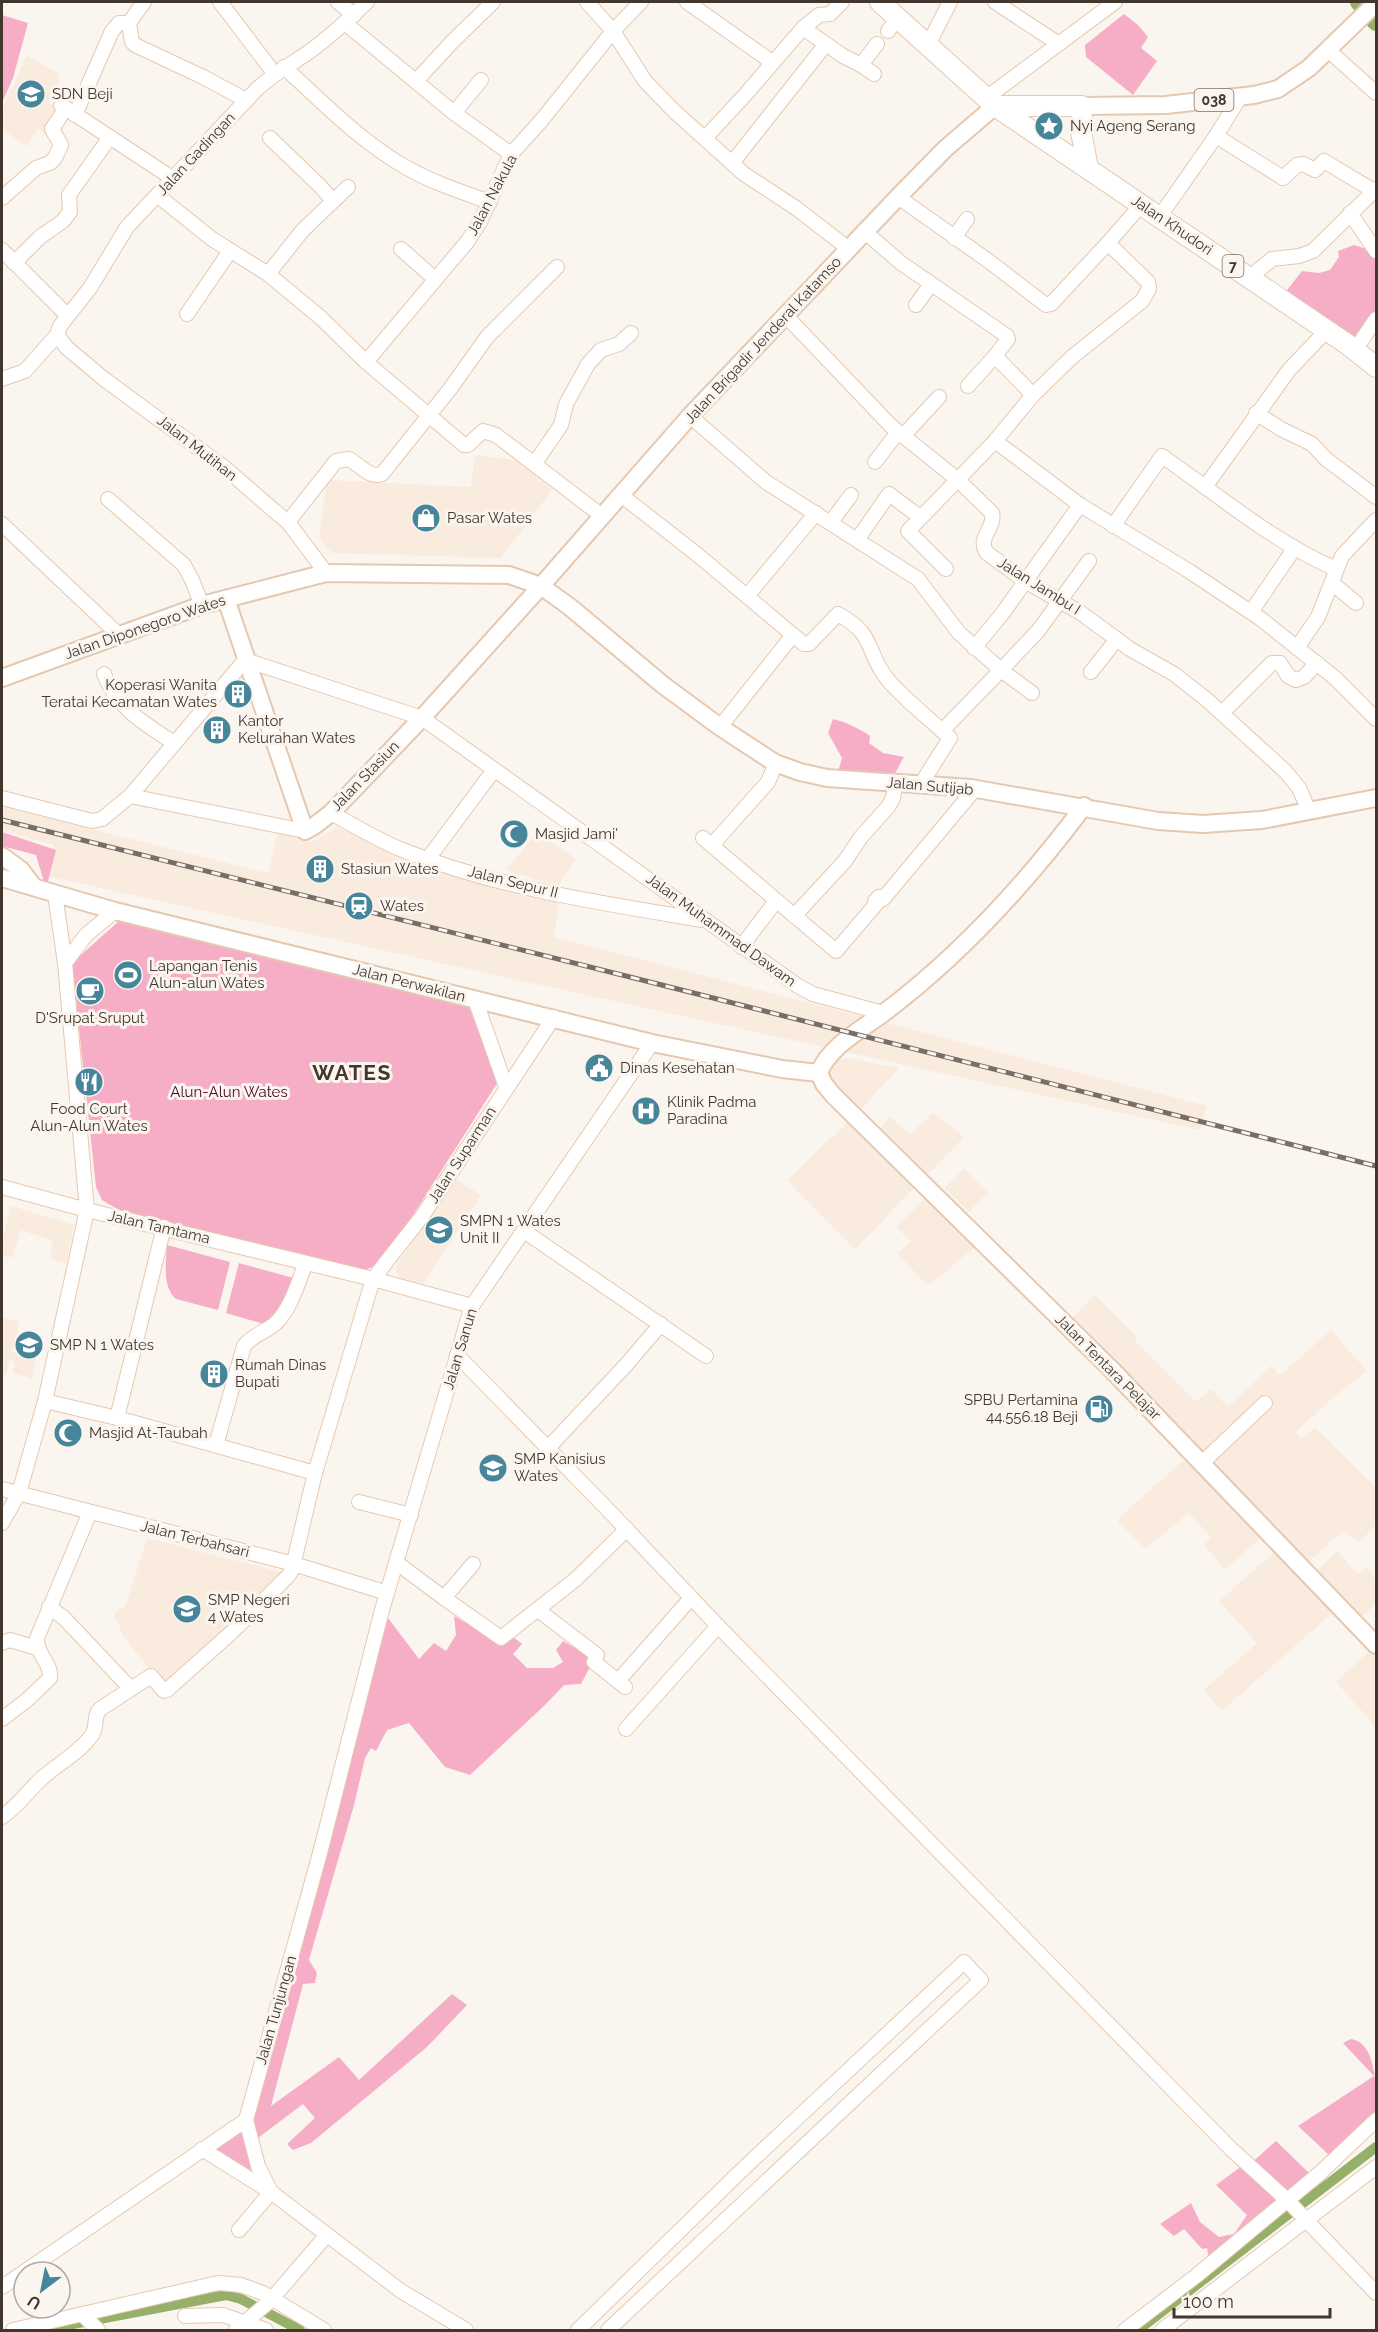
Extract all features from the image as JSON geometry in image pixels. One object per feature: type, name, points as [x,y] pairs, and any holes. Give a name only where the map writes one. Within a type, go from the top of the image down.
[{"type":"highway","name":"7","points":[[880,2],[893,25],[928,45],[991,102]]},
{"type":"highway","points":[[991,102],[1082,106],[1082,132],[1088,168]]},
{"type":"highway","name":"Jalan Khudori","points":[[991,102],[1250,277],[1377,367]]},
{"type":"main road","name":"038","points":[[1082,106],[1166,105],[1240,97],[1278,89],[1299,76],[1376,4]]},
{"type":"main road","name":"Jalan Brigadir Jenderal Katamso","points":[[541,586],[690,416],[864,231],[991,102]]},
{"type":"main road","name":"Jalan Diponegoro Wates","points":[[2,676],[202,605],[326,573],[508,575],[541,586]]},
{"type":"main road","name":"Jalan Stasiun","points":[[305,831],[331,813],[422,718],[541,586]]},
{"type":"main road","name":"Jalan Sutijab","points":[[541,586],[570,607],[663,685],[720,727],[776,763],[800,772],[827,778],[975,789],[1084,806],[1158,821],[1203,824],[1262,820],[1377,798]]},
{"type":"main road","points":[[226,599],[305,831]]},
{"type":"main road","points":[[819,1073],[823,1062],[942,965],[984,926],[1029,876],[1084,806]]},
{"type":"main road","points":[[2,856],[21,870],[34,887]]},
{"type":"main road","name":"Jalan Perwakilan","points":[[2,878],[115,911],[554,1017],[651,1043],[782,1069],[819,1073]]},
{"type":"main road","name":"Jalan Tentara Pelajar","points":[[819,1073],[833,1095],[1113,1371],[1377,1645]]},
{"type":"street","points":[[144,2],[129,23],[132,42],[135,45],[246,100]]},
{"type":"street","points":[[220,2],[279,70],[357,133],[408,169],[490,202]]},
{"type":"street","points":[[338,2],[350,19],[417,81],[454,113],[511,154]]},
{"type":"street","name":"Jalan Gadingan","points":[[3,375],[25,371],[57,335],[67,315],[90,288],[127,227],[246,100],[279,70],[307,53],[368,2]]},
{"type":"street","points":[[417,81],[452,42],[493,2]]},
{"type":"street","points":[[587,2],[613,31],[645,81],[674,111],[766,191],[796,208],[849,249]]},
{"type":"street","name":"Jalan Nakula","points":[[366,362],[467,242],[490,202],[511,154],[542,121],[613,31],[641,2]]},
{"type":"street","points":[[687,2],[772,62]]},
{"type":"street","points":[[705,138],[802,28],[819,15],[830,14],[842,2]]},
{"type":"street","points":[[928,45],[950,2]]},
{"type":"street","points":[[995,2],[1059,44]]},
{"type":"street","points":[[991,102],[1059,44],[1115,2]]},
{"type":"street","points":[[2,198],[36,168],[50,163],[55,158],[61,145],[52,129],[67,109],[112,31],[119,23],[129,23]]},
{"type":"street","points":[[802,28],[874,74]]},
{"type":"street","points":[[732,163],[826,44]]},
{"type":"street","points":[[861,65],[877,44]]},
{"type":"street","points":[[1329,49],[1377,93]]},
{"type":"street","points":[[454,113],[481,80]]},
{"type":"street","points":[[1160,216],[1216,136],[1240,97]]},
{"type":"street","points":[[67,109],[172,178]]},
{"type":"street","points":[[1216,136],[1283,178],[1297,165],[1303,164],[1315,170],[1324,161],[1376,190],[1307,255],[1272,259],[1250,277]]},
{"type":"street","points":[[14,263],[40,237],[63,221],[70,212],[69,195],[110,137]]},
{"type":"street","points":[[270,138],[333,201]]},
{"type":"street","points":[[268,274],[303,230],[348,187]]},
{"type":"street","points":[[157,195],[230,251],[268,274],[321,318],[366,362],[464,445],[468,445],[483,431],[490,432],[535,463],[602,516]]},
{"type":"street","points":[[898,197],[1047,305],[1051,304],[1142,204]]},
{"type":"street","points":[[1350,213],[1377,251]]},
{"type":"street","points":[[954,238],[967,219]]},
{"type":"street","points":[[864,231],[901,263],[1008,337],[995,356],[968,386]]},
{"type":"street","points":[[945,569],[909,533],[909,530],[995,441],[1033,395],[1072,357],[1146,295],[1148,282],[1108,243]]},
{"type":"street","points":[[401,249],[435,279]]},
{"type":"street","points":[[2,250],[67,315]]},
{"type":"street","points":[[187,314],[230,251]]},
{"type":"street","points":[[288,522],[336,461],[349,459],[372,475],[382,474],[487,337],[557,267]]},
{"type":"street","points":[[916,304],[930,284]]},
{"type":"street","name":"Jalan Jambu I","points":[[786,316],[901,434],[958,480],[992,513],[994,518],[982,542],[987,554],[1025,581],[1060,599],[1130,649],[1174,674],[1222,713],[1285,771],[1299,789],[1309,811]]},
{"type":"street","points":[[1355,350],[1377,319]]},
{"type":"street","points":[[1204,487],[1289,370],[1327,330]]},
{"type":"street","points":[[535,463],[561,425],[566,404],[588,364],[601,350],[619,344],[631,333]]},
{"type":"street","name":"Jalan Mutihan","points":[[57,335],[67,348],[225,468],[288,522],[326,573]]},
{"type":"street","points":[[995,356],[1033,395]]},
{"type":"street","points":[[875,462],[939,397]]},
{"type":"street","points":[[1256,413],[1281,429],[1307,441],[1326,459],[1377,497]]},
{"type":"street","points":[[690,416],[760,477],[918,579],[953,626],[974,648],[1032,693]]},
{"type":"street","points":[[995,441],[1080,505],[1189,571],[1251,612],[1317,663],[1375,716]]},
{"type":"street","points":[[1113,526],[1160,456],[1163,456],[1278,540],[1334,576],[1356,603]]},
{"type":"street","points":[[857,540],[889,494],[920,517]]},
{"type":"street","points":[[621,495],[804,644],[808,644],[838,614],[853,622],[867,637],[879,667],[889,681],[950,738],[921,784]]},
{"type":"street","points":[[831,522],[851,495]]},
{"type":"street","points":[[108,499],[184,565],[202,605]]},
{"type":"street","points":[[974,648],[1050,550],[1080,505]]},
{"type":"street","points":[[747,596],[816,513]]},
{"type":"street","points":[[1297,648],[1318,616],[1342,556],[1377,520]]},
{"type":"street","points":[[3,529],[118,634]]},
{"type":"street","points":[[1251,612],[1294,549]]},
{"type":"street","points":[[942,731],[1038,631],[1089,561]]},
{"type":"street","points":[[720,727],[793,635]]},
{"type":"street","points":[[1091,672],[1117,639]]},
{"type":"street","points":[[2,798],[92,821],[102,819],[130,796],[245,660]]},
{"type":"street","name":"Jalan Muhammad Dawam","points":[[245,660],[422,718],[608,849],[741,947],[813,994],[884,1013]]},
{"type":"street","points":[[1222,713],[1272,663],[1280,663],[1288,676],[1299,680],[1317,663]]},
{"type":"street","points":[[104,674],[113,694],[125,708],[174,743]]},
{"type":"street","points":[[776,763],[768,782],[707,842],[836,951],[877,903],[875,901],[879,897],[883,899],[975,789]]},
{"type":"street","points":[[427,860],[494,770]]},
{"type":"street","points":[[794,916],[845,861],[861,837],[888,807],[893,798],[896,782]]},
{"type":"street","points":[[130,796],[305,831]]},
{"type":"street","name":"Jalan Sepur II","points":[[331,813],[397,848],[427,860],[512,884],[579,899],[705,920]]},
{"type":"street","name":"Jalan Tamtama","points":[[55,894],[64,963],[87,1210],[373,1279],[472,1306]]},
{"type":"street","points":[[741,947],[776,901]]},
{"type":"street","points":[[64,963],[87,935],[115,911]]},
{"type":"street","points":[[475,999],[507,1087]]},
{"type":"street","name":"Jalan Suparman","points":[[373,1279],[423,1215],[554,1017]]},
{"type":"street","name":"Jalan Sanun","points":[[387,1593],[472,1306],[651,1043]]},
{"type":"street","points":[[2,1187],[87,1210],[45,1401],[19,1493],[2,1523]]},
{"type":"street","points":[[117,1418],[164,1227]]},
{"type":"street","points":[[524,1230],[706,1356]]},
{"type":"street","points":[[216,1445],[244,1346],[250,1337],[270,1328],[278,1321],[286,1310],[306,1263]]},
{"type":"street","points":[[2,1817],[15,1808],[41,1780],[88,1740],[95,1730],[97,1711],[151,1676],[164,1691],[167,1690],[263,1602],[289,1575],[294,1564],[315,1473],[373,1279]]},
{"type":"street","points":[[548,1448],[661,1324]]},
{"type":"street","points":[[457,1355],[718,1626],[1231,2149],[1289,2203],[1377,2293]]},
{"type":"street","points":[[45,1401],[117,1418],[315,1473]]},
{"type":"street","points":[[1202,1463],[1265,1403]]},
{"type":"street","name":"Jalan Terbahsari","points":[[2,1489],[294,1564],[387,1593]]},
{"type":"street","points":[[359,1502],[411,1515]]},
{"type":"street","points":[[2,1719],[50,1678],[51,1669],[37,1648],[37,1638],[90,1512]]},
{"type":"street","points":[[397,1563],[499,1638],[576,1579],[627,1529]]},
{"type":"street","points":[[444,1598],[473,1564]]},
{"type":"street","name":"Jalan Tunjungan","points":[[246,2120],[320,1853],[387,1593]]},
{"type":"street","points":[[538,1610],[597,1655],[594,1662],[621,1684],[692,1598]]},
{"type":"street","points":[[49,1607],[64,1618],[131,1689]]},
{"type":"street","points":[[626,1729],[718,1626]]},
{"type":"street","points":[[2,1643],[10,1640],[37,1648]]},
{"type":"street","points":[[578,2331],[744,2168],[964,1962],[981,1980],[608,2331]]},
{"type":"street","points":[[843,2076],[861,2094]]},
{"type":"street","points":[[2,2287],[246,2120],[258,2166],[271,2192]]},
{"type":"street","points":[[1125,2331],[1289,2203],[1375,2123]]},
{"type":"street","points":[[202,2149],[271,2192],[401,2291],[466,2331]]},
{"type":"street","points":[[1162,2331],[1305,2219],[1377,2167]]},
{"type":"street","points":[[239,2229],[271,2192]]},
{"type":"street","points":[[245,2323],[271,2300],[326,2236]]},
{"type":"street","points":[[13,2331],[218,2283],[241,2285],[324,2331]]},
{"type":"street","points":[[185,2316],[223,2315],[266,2331]]},
{"type":"street","points":[[83,2316],[98,2331]]},
{"type":"shaded area","name":"SDN Beji","points":[[27,56],[58,73],[59,86],[49,103],[62,111],[46,134],[38,129],[27,146],[2,129],[2,109]]},
{"type":"shaded area","name":"Pasar Wates","points":[[475,455],[519,461],[552,490],[501,558],[332,553],[319,538],[327,480],[471,487]]},
{"type":"shaded area","name":"Stasiun Wates","points":[[2,807],[268,873],[278,833],[311,842],[338,827],[408,863],[559,903],[554,937],[1207,1106],[1200,1130],[46,876],[53,845],[2,830]]},
{"type":"shaded area","points":[[537,832],[576,859],[557,887],[506,870]]},
{"type":"shaded area","points":[[839,1058],[899,1068],[860,1110],[833,1086],[829,1078],[829,1069]]},
{"type":"shaded area","name":"Klinik Padma Paradina","points":[[643,1100],[657,1109],[652,1116],[657,1119],[653,1125],[634,1113]]},
{"type":"shaded area","points":[[933,1113],[964,1137],[926,1176],[878,1130],[890,1117],[910,1134]]},
{"type":"shaded area","points":[[852,1118],[918,1184],[855,1249],[787,1180]]},
{"type":"shaded area","points":[[964,1168],[988,1192],[969,1212],[945,1188]]},
{"type":"shaded area","name":"SMPN 1 Wates Unit II","points":[[455,1179],[481,1195],[423,1284],[399,1277],[396,1272],[397,1265]]},
{"type":"shaded area","points":[[930,1194],[980,1243],[928,1286],[897,1253],[911,1241],[896,1227]]},
{"type":"shaded area","points":[[11,1206],[74,1225],[66,1263],[50,1259],[53,1241],[21,1230],[12,1258],[2,1255],[2,1240]]},
{"type":"shaded area","points":[[1095,1295],[1137,1337],[1134,1340],[1196,1402],[1211,1389],[1228,1407],[1271,1366],[1280,1375],[1331,1330],[1367,1371],[1329,1401],[1296,1432],[1301,1438],[1315,1428],[1376,1488],[1376,1524],[1359,1543],[1344,1530],[1305,1565],[1070,1320]]},
{"type":"shaded area","name":"SMP N 1 Wates","points":[[2,1318],[20,1321],[12,1352],[16,1353],[21,1333],[41,1337],[32,1379],[13,1373],[15,1362],[10,1360],[6,1374],[2,1373]]},
{"type":"shaded area","points":[[1187,1457],[1260,1538],[1225,1570],[1204,1545],[1211,1537],[1189,1513],[1145,1549],[1118,1522],[1119,1518]]},
{"type":"shaded area","name":"SMP Negeri 4 Wates","points":[[147,1538],[288,1574],[167,1689],[124,1638],[114,1614],[126,1605]]},
{"type":"shaded area","points":[[1281,1546],[1339,1607],[1222,1711],[1204,1690],[1257,1643],[1219,1601]]},
{"type":"shaded area","points":[[1337,1551],[1358,1574],[1366,1567],[1376,1578],[1373,1581],[1376,1585],[1376,1603],[1360,1619],[1316,1571]]},
{"type":"shaded area","points":[[1376,1645],[1376,1727],[1336,1682]]},
{"type":"green space","points":[[1124,14],[1148,37],[1141,48],[1157,61],[1133,95],[1086,57],[1085,45]]},
{"type":"green space","points":[[2,15],[28,23],[13,78],[2,103]]},
{"type":"green space","points":[[1354,245],[1367,249],[1376,258],[1376,317],[1358,344],[1284,294],[1302,271],[1319,273],[1330,270],[1339,257],[1338,251]]},
{"type":"green space","points":[[833,719],[866,733],[870,736],[869,743],[883,753],[904,757],[894,775],[838,772],[842,758],[828,733]]},
{"type":"green space","points":[[2,832],[56,850],[47,885],[45,885],[36,855],[2,846]]},
{"type":"green space","name":"Alun-Alun Wates","points":[[120,920],[469,1007],[498,1082],[383,1262],[363,1271],[117,1209],[102,1200],[96,1187],[72,963]]},
{"type":"green space","points":[[167,1245],[230,1262],[218,1310],[176,1299],[172,1294],[166,1274]]},
{"type":"green space","points":[[239,1263],[297,1279],[283,1304],[264,1324],[226,1313]]},
{"type":"green space","points":[[382,1610],[419,1659],[434,1643],[446,1651],[456,1635],[454,1616],[499,1642],[508,1633],[522,1644],[513,1654],[527,1668],[553,1668],[563,1662],[556,1650],[563,1641],[594,1659],[581,1684],[564,1685],[470,1775],[445,1767],[409,1723],[387,1730],[376,1751],[371,1748],[365,1758],[354,1805],[309,1960],[317,1973],[315,1983],[303,1984],[271,2106],[339,2057],[359,2080],[452,1994],[467,2005],[427,2047],[311,2143],[293,2150],[287,2144],[315,2118],[303,2104],[258,2138],[254,2136],[246,2120]]},
{"type":"green space","points":[[1351,2039],[1360,2042],[1371,2059],[1374,2070],[1376,2116],[1321,2165],[1328,2154],[1298,2126],[1374,2076],[1343,2043]]},
{"type":"green space","points":[[237,2131],[245,2136],[258,2181],[215,2154],[215,2146]]},
{"type":"green space","points":[[1276,2141],[1308,2172],[1314,2174],[1209,2260],[1207,2248],[1202,2249],[1184,2229],[1174,2236],[1160,2224],[1191,2203],[1200,2222],[1219,2237],[1234,2234],[1247,2215],[1216,2185],[1246,2163],[1249,2165]]},
{"type":"waterway","points":[[1359,2],[1376,22]]},
{"type":"waterway","points":[[1138,2330],[1376,2147]]},
{"type":"waterway","points":[[42,2330],[226,2295],[241,2299],[300,2330]]},
{"type":"railway","points":[[2,820],[1376,1166]]},
{"type":"place","name":"SDN Beji","points":[[31,94]]},
{"type":"place","name":"Nyi Ageng Serang","points":[[1049,126]]},
{"type":"place","name":"Pasar Wates","points":[[426,518]]},
{"type":"place","name":"Koperasi Wanita Teratai Kecamatan Wates","points":[[238,694]]},
{"type":"place","name":"Kantor Kelurahan Wates","points":[[217,730]]},
{"type":"place","name":"Masjid Jami'","points":[[514,834]]},
{"type":"place","name":"Stasiun Wates","points":[[320,869]]},
{"type":"place","name":"Wates","points":[[359,906]]},
{"type":"place","name":"Lapangan Tenis Alun-alun Wates","points":[[128,975]]},
{"type":"place","name":"D'Srupat Sruput","points":[[90,991]]},
{"type":"place","name":"Dinas Kesehatan","points":[[599,1068]]},
{"type":"place","name":"Food Court Alun-Alun Wates","points":[[89,1082]]},
{"type":"place","name":"Klinik Padma Paradina","points":[[646,1111]]},
{"type":"place","name":"SMPN 1 Wates Unit II","points":[[439,1230]]},
{"type":"place","name":"SMP N 1 Wates","points":[[29,1345]]},
{"type":"place","name":"Rumah Dinas Bupati","points":[[214,1374]]},
{"type":"place","name":"SPBU Pertamina 44.556.18 Beji","points":[[1099,1409]]},
{"type":"place","name":"Masjid At-Taubah","points":[[68,1433]]},
{"type":"place","name":"SMP Kanisius Wates","points":[[493,1468]]},
{"type":"place","name":"SMP Negeri 4 Wates","points":[[187,1609]]},
{"type":"district","name":"WATES","points":[[352,1073]]}]
